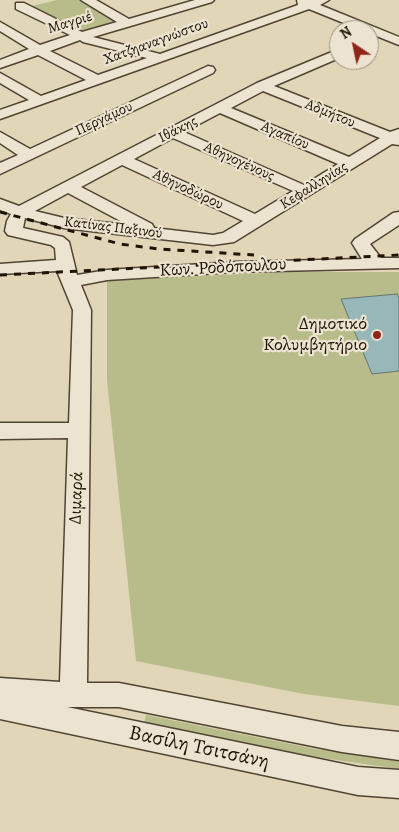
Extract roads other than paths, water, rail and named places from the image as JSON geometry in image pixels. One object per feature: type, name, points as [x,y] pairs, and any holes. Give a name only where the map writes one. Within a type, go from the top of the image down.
[{"type":"street","points":[[87,0],[127,23]]},
{"type":"street","name":"Μαγριέ","points":[[0,64],[80,36],[208,0]]},
{"type":"street","name":"Χατζηαναγνώστου","points":[[0,116],[160,58],[302,3],[322,0]]},
{"type":"street","points":[[7,12],[20,6],[37,2]]},
{"type":"street","points":[[302,3],[399,41]]},
{"type":"street","points":[[20,6],[80,36],[160,58]]},
{"type":"street","points":[[0,26],[39,50],[97,80]]},
{"type":"street","points":[[379,38],[399,30]]},
{"type":"street","name":"Ιθάκης","points":[[20,212],[262,86],[329,57]]},
{"type":"street","name":"Περγάμου","points":[[0,169],[208,70],[160,58]]},
{"type":"street","points":[[0,77],[40,101]]},
{"type":"street","name":"Αδμήτου","points":[[262,86],[396,137]]},
{"type":"street","name":"Αγαπίου","points":[[220,108],[350,163]]},
{"type":"street","name":"Αθηνογένους","points":[[173,132],[305,191]]},
{"type":"street","points":[[0,136],[28,155]]},
{"type":"street","name":"Κεφαλληνίας","points":[[228,238],[396,137]]},
{"type":"street","name":"Αθηνοδώρου","points":[[121,159],[256,221]]},
{"type":"street","points":[[69,187],[157,234]]},
{"type":"street","name":"Κατίνας Παξινού","points":[[0,204],[20,212],[64,223],[213,240],[228,238]]},
{"type":"street","points":[[7,229],[20,212]]},
{"type":"street","points":[[376,263],[368,255],[361,243],[399,217]]},
{"type":"street","name":"Διμαρά","points":[[7,229],[62,244],[83,322],[69,699]]},
{"type":"street","name":"Κων. Ροδόπουλου","points":[[0,269],[71,283],[107,275],[227,267],[399,263]]},
{"type":"street","points":[[0,431],[79,430]]},
{"type":"street","name":"Βασίλη Τσιτσάνη","points":[[0,674],[69,699],[358,780],[399,784]]},
{"type":"street","name":"Βασίλη Τσιτσάνη","points":[[0,690],[69,699]]},
{"type":"street","name":"Βασίλη Τσιτσάνη","points":[[0,706],[119,695],[332,737],[399,746]]},
{"type":"street","points":[[0,721],[19,724],[69,699]]},
{"type":"water","name":"Δημοτικό Κολυμβητήριο","points":[[397,294],[399,298],[399,371],[372,374],[341,299]]},
{"type":"railway","points":[[0,212],[120,244],[159,249],[254,255]]},
{"type":"railway","points":[[0,275],[399,255]]},
{"type":"place","name":"Δημοτικό Κολυμβητήριο","points":[[377,335]]}]
